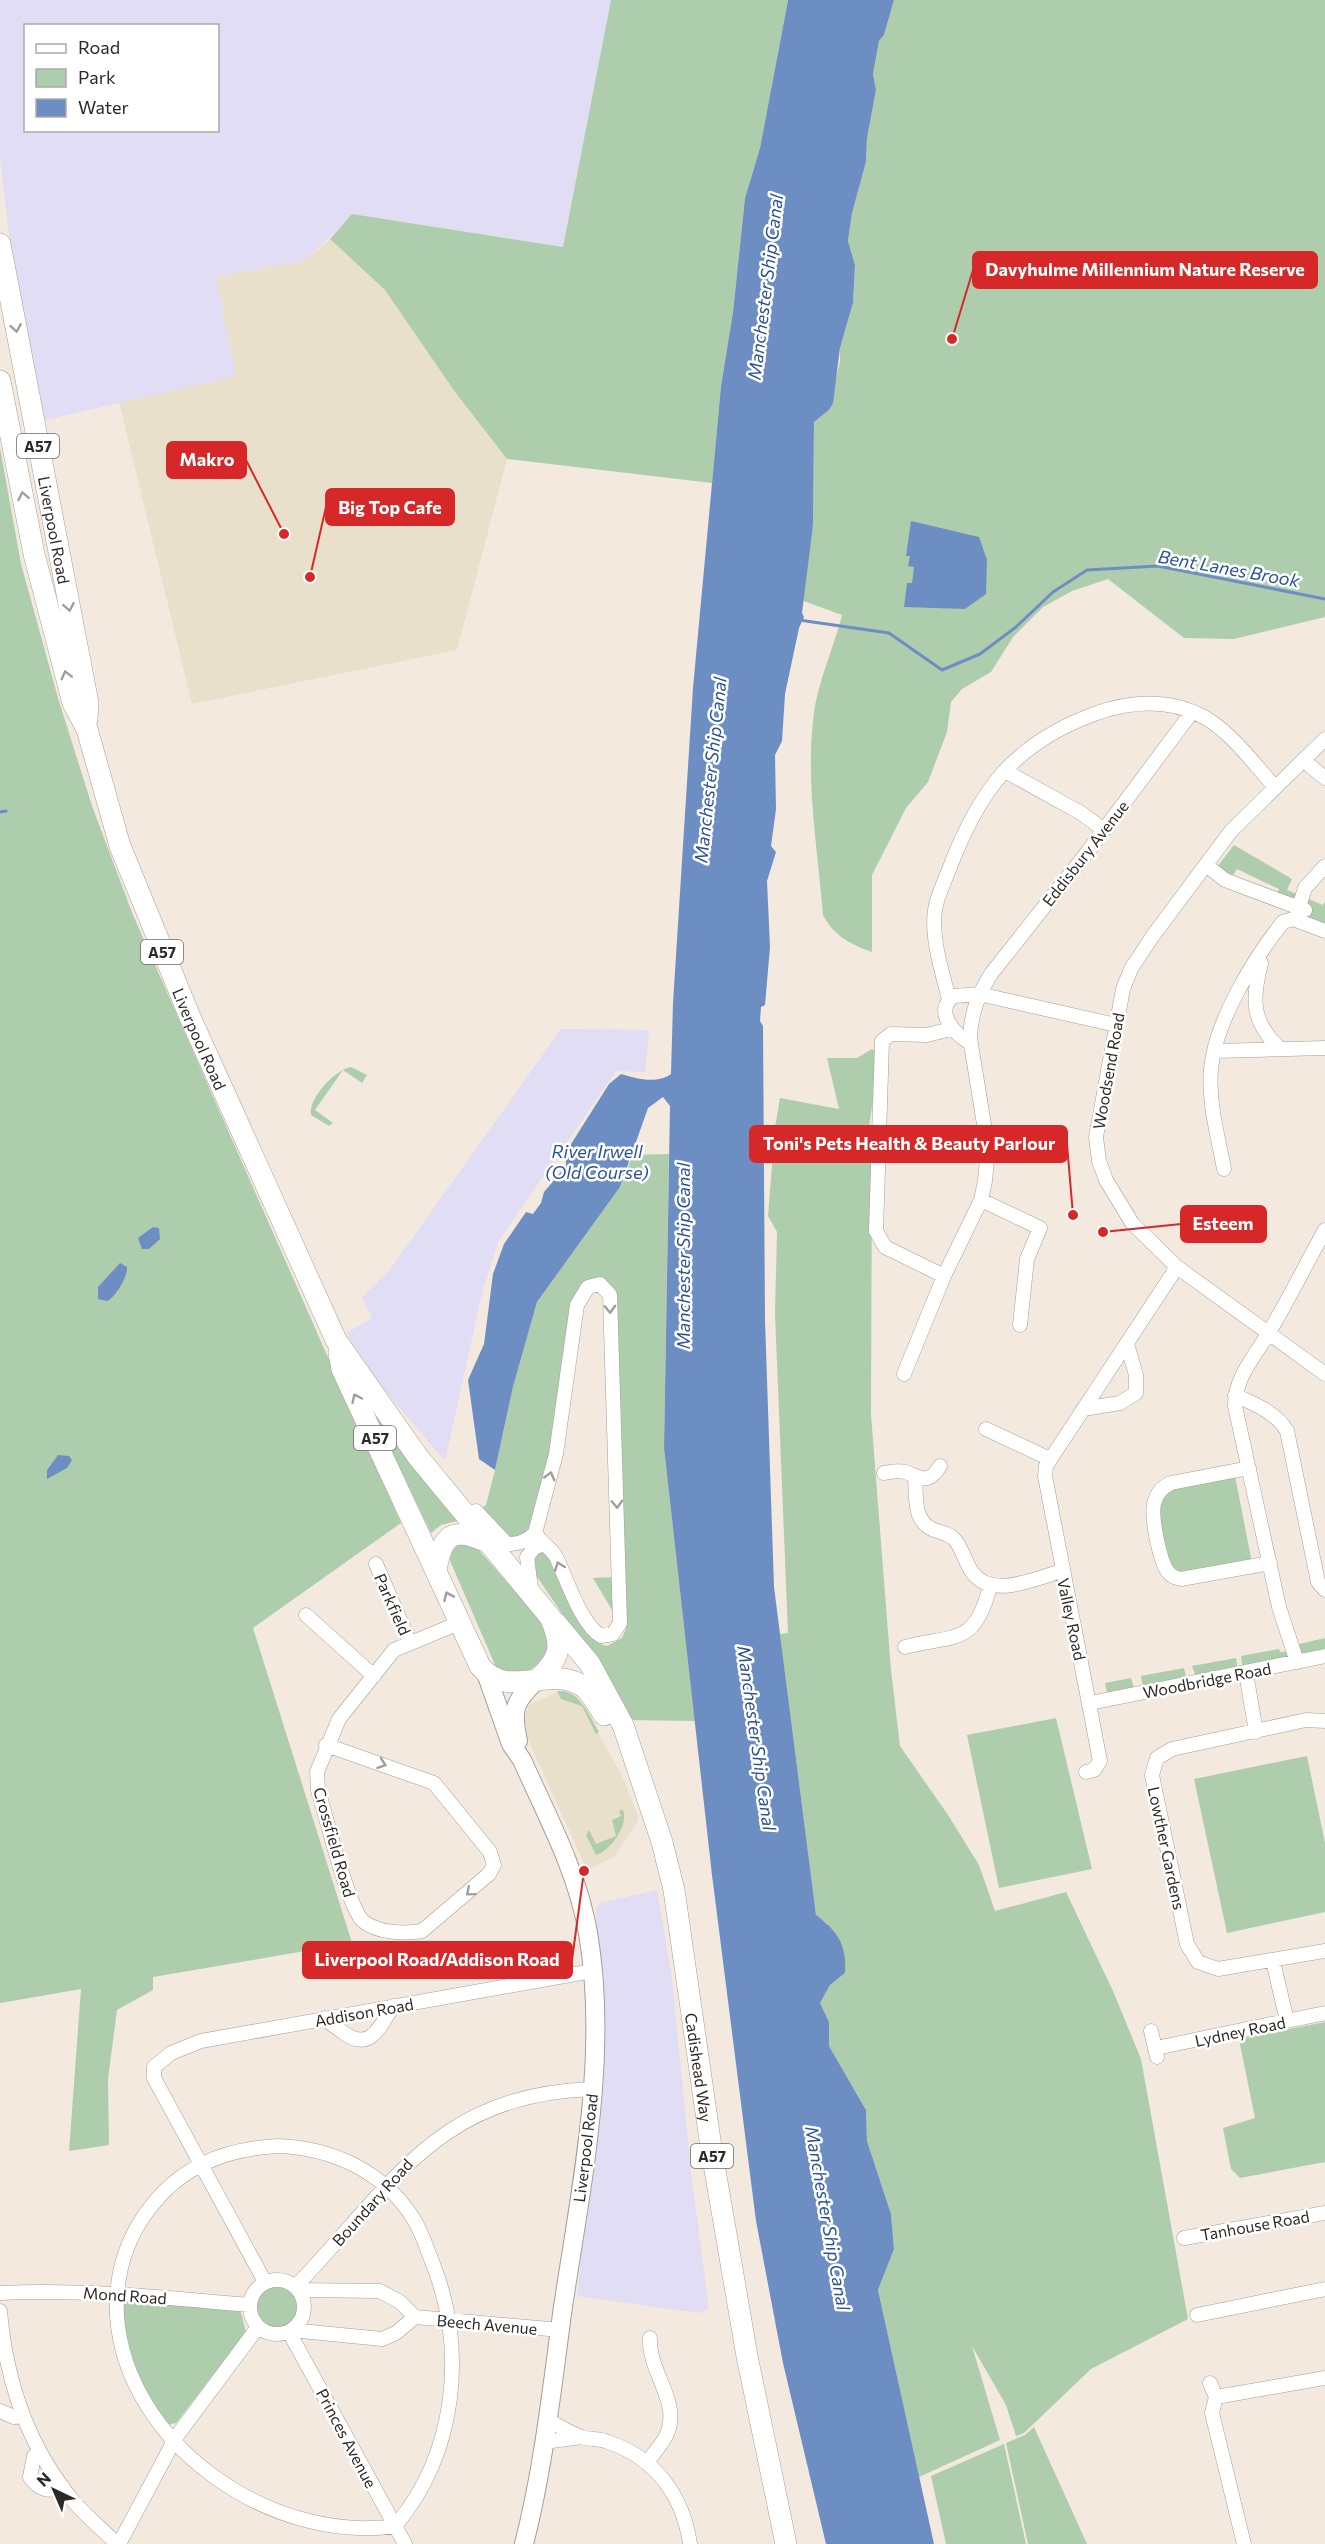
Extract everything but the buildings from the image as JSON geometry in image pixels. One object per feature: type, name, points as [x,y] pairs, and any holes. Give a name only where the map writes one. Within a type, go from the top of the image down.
[{"type":"highway","name":"Liverpool Road","points":[[0,243],[88,703],[87,729]]},
{"type":"highway","name":"Liverpool Road","points":[[0,381],[34,554],[73,703],[87,729],[120,846],[161,951],[336,1340],[418,1457],[496,1543]]},
{"type":"highway","name":"Liverpool Road","points":[[336,1340],[342,1369],[436,1570]]},
{"type":"highway","points":[[436,1570],[440,1551],[452,1536],[469,1534],[496,1543]]},
{"type":"highway","name":"A57","points":[[436,1570],[474,1658],[486,1673],[514,1684],[537,1680],[550,1668],[557,1655],[558,1640],[550,1617],[496,1543]]},
{"type":"highway","name":"Cadishead Way","points":[[550,1617],[569,1637],[599,1679],[623,1725],[662,1842],[674,1890],[711,2147],[741,2321],[786,2544]]},
{"type":"highway","name":"Cadishead Way","points":[[537,1680],[564,1678],[592,1695],[637,1769]]},
{"type":"main road","name":"Liverpool Road","points":[[486,1673],[511,1744],[522,1760]]},
{"type":"main road","name":"Liverpool Road","points":[[524,2544],[548,2420],[592,2089],[592,1971],[580,1897],[522,1760],[513,1716],[519,1700],[537,1680]]},
{"type":"street","points":[[970,1043],[951,1029],[947,1015],[949,999],[937,947],[935,910],[968,823],[1005,771],[1039,739],[1072,722],[1110,708],[1138,703],[1163,703],[1192,712],[1213,723],[1275,787]]},
{"type":"street","name":"Eddisbury Avenue","points":[[904,1374],[944,1276],[981,1200],[988,1149],[970,1043],[971,1020],[979,994],[991,974],[1104,830],[1192,712]]},
{"type":"street","name":"Woodsend Road","points":[[1325,740],[1231,831],[1131,969],[1123,989],[1096,1137],[1099,1161],[1106,1180],[1132,1223],[1177,1267],[1325,1374]]},
{"type":"street","points":[[1303,760],[1325,778]]},
{"type":"street","points":[[1005,771],[1081,813],[1104,830]]},
{"type":"street","points":[[1206,865],[1225,880],[1302,909],[1305,888],[1325,867]]},
{"type":"street","points":[[1224,1168],[1211,1089],[1214,1051],[1224,1020],[1265,948],[1276,931],[1288,920],[1302,921],[1325,931]]},
{"type":"street","points":[[1265,948],[1258,976],[1256,1012],[1266,1036],[1279,1048]]},
{"type":"street","points":[[949,999],[954,996],[979,994],[1116,1025]]},
{"type":"street","points":[[944,1276],[885,1247],[876,1231],[882,1041],[891,1034],[927,1035],[951,1029]]},
{"type":"street","points":[[1214,1051],[1325,1048]]},
{"type":"street","points":[[981,1200],[1040,1228],[1027,1259],[1020,1325]]},
{"type":"street","points":[[1298,1662],[1279,1607],[1235,1406],[1235,1395],[1240,1378],[1269,1333],[1325,1230]]},
{"type":"street","name":"Valley Road","points":[[1086,1773],[1094,1770],[1100,1761],[1045,1476],[1050,1459],[1177,1267]]},
{"type":"street","points":[[534,1597],[528,1575],[527,1557],[538,1539],[556,1454],[577,1305],[588,1287],[600,1284],[610,1295],[621,1623],[613,1634],[602,1636],[591,1626],[563,1578],[552,1550],[538,1539]]},
{"type":"street","points":[[1083,1409],[1120,1403],[1136,1393],[1136,1375],[1127,1344]]},
{"type":"street","points":[[1235,1395],[1257,1405],[1283,1424],[1287,1431],[1318,1581],[1325,1590]]},
{"type":"street","points":[[986,1429],[1050,1459]]},
{"type":"street","points":[[884,1473],[905,1472],[915,1478],[931,1477],[940,1466]]},
{"type":"street","points":[[1249,1468],[1171,1483],[1161,1491],[1156,1497],[1153,1513],[1162,1560],[1169,1574],[1181,1579],[1270,1563]]},
{"type":"street","points":[[915,1478],[916,1511],[922,1521],[927,1527],[948,1534],[956,1540],[971,1571],[990,1586],[1001,1587],[1062,1571]]},
{"type":"street","points":[[496,1543],[522,1543],[538,1539]]},
{"type":"street","name":"Parkfield","points":[[376,1564],[410,1643]]},
{"type":"street","points":[[905,1647],[918,1637],[948,1640],[969,1630],[982,1613],[990,1586]]},
{"type":"street","points":[[306,1615],[374,1676]]},
{"type":"street","name":"Crossfield Road","points":[[327,1745],[434,1783],[490,1852],[494,1865],[489,1874],[422,1931],[401,1932],[374,1928],[355,1912],[318,1790],[317,1772],[327,1745],[339,1719],[394,1650],[459,1623]]},
{"type":"street","name":"Woodbridge Road","points":[[1090,1703],[1325,1656]]},
{"type":"street","points":[[1246,1673],[1256,1732]]},
{"type":"street","name":"Lowther Gardens","points":[[1325,1721],[1306,1720],[1163,1752],[1152,1766],[1152,1775],[1191,1954],[1207,1968],[1218,1969],[1325,1951]]},
{"type":"street","points":[[1273,1961],[1287,2021]]},
{"type":"street","name":"Addison Road","points":[[200,2164],[154,2078],[154,2067],[162,2058],[186,2046],[325,2018],[592,1971]]},
{"type":"street","points":[[325,2018],[355,2041],[362,2042],[372,2037],[393,2006]]},
{"type":"street","name":"Lydney Road","points":[[1151,2031],[1156,2053],[1325,2013]]},
{"type":"street","name":"Boundary Road","points":[[298,2288],[385,2186],[427,2145],[493,2107],[541,2094],[592,2089]]},
{"type":"street","points":[[302,2147],[328,2153],[357,2166],[385,2186],[406,2208],[420,2229],[442,2287],[449,2320],[453,2378],[442,2439],[421,2492],[395,2526],[370,2530],[336,2527],[276,2510],[229,2486],[174,2441],[145,2402],[126,2364],[121,2346],[116,2294],[119,2271],[141,2220],[163,2191],[179,2176],[200,2164],[248,2148],[302,2147]]},
{"type":"street","points":[[200,2164],[265,2282]]},
{"type":"street","name":"Tanhouse Road","points":[[1184,2238],[1325,2213]]},
{"type":"street","points":[[275,2279],[286,2280],[298,2288],[305,2310],[292,2330],[279,2334],[268,2333],[258,2327],[252,2317],[250,2305],[257,2288],[265,2282],[275,2279]]},
{"type":"street","name":"Beech Avenue","points":[[298,2288],[380,2291],[400,2302],[415,2317],[560,2330]]},
{"type":"street","points":[[1197,2316],[1325,2289]]},
{"type":"street","name":"Mond Road","points":[[0,2293],[46,2291],[116,2294],[250,2305]]},
{"type":"street","points":[[0,2310],[5,2380],[40,2452],[75,2503],[118,2544],[174,2441],[258,2327]]},
{"type":"street","name":"Beech Avenue","points":[[292,2330],[382,2339],[396,2333],[415,2317]]},
{"type":"street","name":"Princes Avenue","points":[[292,2330],[405,2544]]},
{"type":"street","points":[[646,2347],[672,2409],[667,2435],[648,2461]]},
{"type":"street","points":[[1216,2397],[1325,2378]]},
{"type":"street","points":[[1210,2383],[1216,2397],[1212,2413],[1244,2544]]},
{"type":"street","points":[[0,2411],[14,2417],[22,2416]]},
{"type":"street","points":[[548,2420],[582,2438]]},
{"type":"street","points":[[544,2442],[582,2438],[607,2441],[648,2461],[679,2502],[687,2522],[690,2544]]},
{"type":"street","points":[[40,2452],[34,2456],[30,2478],[37,2487],[57,2489],[63,2487]]},
{"type":"shaded area","points":[[0,0],[611,0],[563,247],[353,214],[305,261],[216,277],[236,376],[45,420],[14,275],[0,159]]},
{"type":"shaded area","points":[[330,239],[385,290],[455,392],[507,459],[457,650],[192,704],[119,402],[235,376],[216,277],[305,261]]},
{"type":"shaded area","points":[[561,1029],[649,1030],[645,1072],[616,1071],[498,1242],[482,1293],[445,1461],[383,1388],[351,1343],[347,1333],[372,1318],[362,1297],[389,1271]]},
{"type":"shaded area","points":[[564,1690],[578,1697],[588,1714],[623,1778],[639,1819],[615,1856],[587,1870],[526,1735],[523,1719],[531,1703]]},
{"type":"shaded area","points":[[657,1890],[672,1978],[691,2172],[709,2309],[699,2313],[577,2296],[598,2084],[599,1990],[596,1909],[600,1903]]},
{"type":"green space","points":[[611,0],[788,0],[760,148],[745,198],[733,312],[721,386],[712,483],[507,459],[455,392],[385,290],[330,239],[352,214],[563,247]]},
{"type":"green space","points":[[894,0],[1325,0],[1325,617],[1234,639],[1184,638],[1108,579],[1072,591],[1043,607],[1013,637],[991,672],[962,689],[951,702],[947,732],[928,782],[906,808],[872,875],[872,952],[843,938],[832,929],[823,915],[813,818],[811,746],[815,708],[821,681],[842,615],[801,600],[813,525],[814,422],[829,410],[840,361],[840,348],[853,303],[855,265],[848,241],[852,213],[866,162],[867,138],[876,90],[873,74],[879,41],[884,35]]},
{"type":"green space","points":[[0,448],[21,564],[58,698],[92,806],[133,915],[401,1523],[253,1628],[352,1943],[153,1977],[153,1990],[117,2010],[108,2079],[109,2145],[69,2151],[81,1989],[0,2003]]},
{"type":"green space","points":[[1234,845],[1292,879],[1287,890],[1323,905],[1325,902],[1325,924],[1273,905],[1279,889],[1237,869],[1229,882],[1213,872]]},
{"type":"green space","points":[[872,1049],[876,1052],[874,1094],[866,1145],[872,1146],[871,1415],[891,1670],[900,1746],[948,1815],[979,1865],[995,1911],[1066,1892],[1113,1991],[1141,2059],[1188,2319],[1091,2369],[1024,2433],[1016,2436],[1006,2405],[972,2346],[1000,2440],[919,2477],[878,2290],[894,2249],[891,2214],[867,2141],[866,2110],[829,2046],[829,2022],[820,2003],[830,1985],[845,1973],[827,1923],[816,1916],[780,1634],[788,1633],[775,1314],[777,1232],[768,1216],[775,1127],[780,1098],[839,1109],[827,1058],[857,1058]]},
{"type":"green space","points":[[351,1067],[367,1075],[362,1083],[343,1070]]},
{"type":"green space","points":[[343,1070],[315,1110],[333,1123],[329,1126],[311,1115],[311,1108],[318,1093]]},
{"type":"green space","points":[[669,1154],[664,1448],[695,1721],[626,1720],[589,1653],[533,1571],[532,1558],[542,1550],[550,1560],[577,1617],[595,1640],[607,1646],[622,1638],[626,1629],[614,1291],[606,1282],[589,1281],[551,1454],[532,1524],[526,1535],[507,1537],[481,1509],[486,1505],[513,1387],[537,1302],[620,1187],[633,1155]]},
{"type":"green space","points":[[377,1414],[461,1520],[441,1525],[431,1533],[375,1417]]},
{"type":"green space","points":[[1235,1476],[1252,1563],[1187,1575],[1168,1568],[1158,1516],[1163,1494],[1170,1490]]},
{"type":"green space","points":[[461,1540],[478,1549],[545,1626],[550,1649],[534,1668],[513,1673],[496,1667],[448,1556]]},
{"type":"green space","points":[[615,1577],[615,1615],[593,1578]]},
{"type":"green space","points":[[1325,1638],[1325,1653],[1305,1657],[1297,1651],[1295,1645]]},
{"type":"green space","points":[[1279,1649],[1280,1652],[1289,1651],[1286,1661],[1243,1670],[1241,1656]]},
{"type":"green space","points":[[1236,1658],[1238,1671],[1197,1679],[1192,1666]]},
{"type":"green space","points":[[1184,1668],[1187,1681],[1143,1689],[1141,1676]]},
{"type":"green space","points":[[1131,1678],[1135,1691],[1108,1697],[1105,1683]]},
{"type":"green space","points":[[557,1691],[565,1691],[578,1699],[599,1732],[596,1734],[582,1706],[561,1699]]},
{"type":"green space","points":[[1056,1718],[1092,1869],[999,1888],[967,1735]]},
{"type":"green space","points":[[1307,1756],[1325,1843],[1325,1912],[1227,1933],[1194,1779]]},
{"type":"green space","points":[[623,1810],[621,1829],[613,1843],[596,1855],[586,1835],[589,1830],[596,1844],[616,1836],[612,1820],[621,1816],[619,1811]]},
{"type":"green space","points":[[1325,2022],[1325,2162],[1240,2178],[1231,2169],[1223,2128],[1255,2118],[1239,2039]]},
{"type":"green space","points":[[277,2286],[292,2292],[298,2307],[292,2322],[277,2328],[262,2322],[256,2307],[262,2292]]},
{"type":"green space","points":[[128,2300],[240,2309],[246,2332],[176,2423],[168,2425],[141,2383],[131,2354],[120,2306]]},
{"type":"green space","points":[[1034,2427],[1087,2544],[1028,2544],[1006,2443],[1025,2435]]},
{"type":"green space","points":[[1004,2444],[1026,2544],[946,2544],[931,2476]]},
{"type":"water","points":[[788,0],[894,0],[884,35],[879,41],[873,74],[876,90],[867,138],[866,162],[852,213],[848,241],[855,265],[853,303],[840,348],[833,403],[829,410],[814,422],[813,525],[802,613],[804,617],[799,628],[785,694],[782,741],[775,755],[776,809],[771,846],[776,852],[767,881],[770,947],[765,1005],[761,1007],[760,1021],[763,1026],[765,1320],[774,1587],[816,1915],[840,1940],[845,1963],[845,1973],[830,1985],[820,2003],[829,2022],[829,2046],[866,2110],[867,2141],[891,2214],[894,2249],[878,2290],[934,2544],[826,2544],[783,2363],[756,2221],[712,1875],[664,1448],[670,1106],[663,1097],[648,1108],[620,1187],[537,1302],[513,1387],[495,1470],[479,1459],[468,1380],[484,1344],[493,1274],[504,1244],[526,1212],[533,1214],[541,1203],[544,1192],[566,1166],[566,1152],[609,1084],[621,1074],[653,1080],[671,1074],[673,1003],[693,688],[721,386],[733,312],[745,198],[760,148]]},
{"type":"water","points":[[911,521],[979,537],[987,560],[986,594],[965,609],[904,607],[907,583],[912,583],[914,567],[908,566],[910,556],[906,556]]},
{"type":"water","points":[[153,1227],[159,1228],[160,1239],[149,1249],[142,1249],[138,1238]]},
{"type":"water","points":[[120,1263],[127,1267],[121,1286],[107,1301],[98,1299],[98,1287]]},
{"type":"water","points":[[58,1455],[69,1456],[72,1460],[67,1468],[47,1479],[47,1470]]},
{"type":"waterway","name":"Bent Lanes Brook","points":[[799,620],[889,633],[942,670],[980,654],[1016,627],[1053,592],[1087,570],[1158,566],[1325,599]]},
{"type":"waterway","points":[[0,812],[6,811]]},
{"type":"place","name":"Davyhulme Millennium Nature Reserve","points":[[952,339]]},
{"type":"place","name":"Makro","points":[[284,534]]},
{"type":"place","name":"Big Top Cafe","points":[[310,577]]},
{"type":"place","name":"Toni's Pets Health & Beauty Parlour","points":[[1073,1215]]},
{"type":"place","name":"Esteem","points":[[1103,1232]]},
{"type":"place","name":"Liverpool Road/Addison Road","points":[[584,1871]]},
{"type":"water label","name":"Manchester Ship Canal","points":[[765,287]]},
{"type":"water label","name":"Manchester Ship Canal","points":[[710,770]]},
{"type":"water label","name":"River Irwell (Old Course)","points":[[597,1161]]},
{"type":"water label","name":"Manchester Ship Canal","points":[[683,1256]]},
{"type":"water label","name":"Manchester Ship Canal","points":[[757,1738]]},
{"type":"water label","name":"Manchester Ship Canal","points":[[828,2218]]}]
